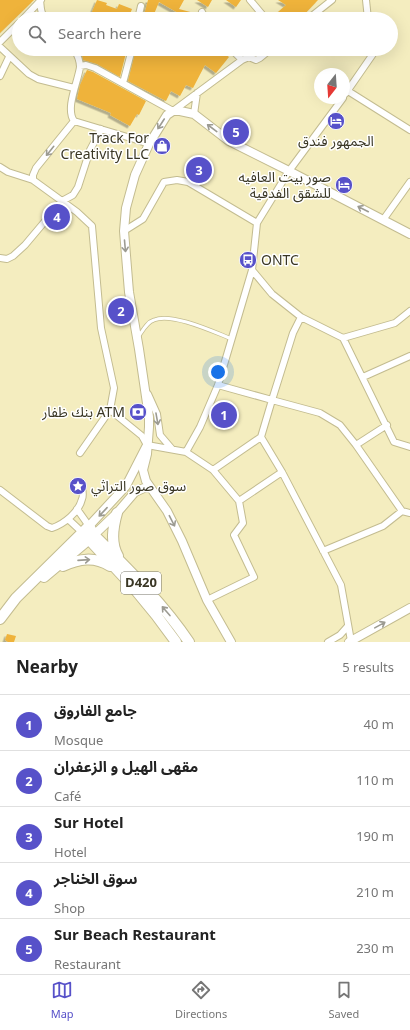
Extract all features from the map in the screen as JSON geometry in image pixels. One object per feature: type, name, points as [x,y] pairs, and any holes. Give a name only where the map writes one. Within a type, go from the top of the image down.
[{"type":"main road","points":[[117,514],[114,526],[114,544],[120,567]]},
{"type":"main road","name":"D420","points":[[89,533],[120,567],[170,616],[189,642]]},
{"type":"main road","points":[[52,572],[89,533]]},
{"type":"main road","points":[[0,619],[16,598],[47,566],[89,533]]},
{"type":"main road","points":[[22,592],[52,572],[75,561],[100,561],[120,567]]},
{"type":"main road","name":"D420","points":[[120,567],[133,587],[176,642]]},
{"type":"street","points":[[29,12],[40,0]]},
{"type":"street","points":[[40,0],[41,12]]},
{"type":"street","points":[[250,0],[260,12]]},
{"type":"street","points":[[317,12],[332,0]]},
{"type":"street","points":[[366,0],[367,12]]},
{"type":"street","points":[[140,12],[141,6]]},
{"type":"street","points":[[0,42],[12,30]]},
{"type":"street","points":[[0,47],[29,74],[38,79],[74,88]]},
{"type":"street","points":[[76,56],[80,66],[70,109],[71,117],[74,121],[148,144]]},
{"type":"street","points":[[122,83],[130,56]]},
{"type":"street","points":[[238,56],[242,60]]},
{"type":"street","points":[[231,642],[207,600],[170,517],[160,500],[150,488],[143,473],[150,427],[129,292],[124,231],[126,208],[134,176],[148,144],[167,115],[242,60],[249,57],[256,60],[262,56]]},
{"type":"street","points":[[350,87],[371,56]]},
{"type":"street","points":[[0,76],[10,57]]},
{"type":"street","points":[[80,66],[86,65],[95,68],[173,111],[194,114],[229,141],[410,234]]},
{"type":"street","points":[[194,114],[197,93]]},
{"type":"street","points":[[350,98],[410,130]]},
{"type":"street","points":[[186,452],[200,427],[218,385],[252,270],[256,223],[289,171],[338,104]]},
{"type":"street","points":[[33,180],[33,175],[36,168],[74,121]]},
{"type":"street","points":[[0,258],[7,259],[13,256],[25,245],[62,201],[73,195],[78,186],[90,150],[101,129]]},
{"type":"street","points":[[0,167],[8,172],[33,180],[77,212],[92,226],[101,328],[114,388],[110,410],[80,453]]},
{"type":"street","points":[[124,231],[143,219],[164,182],[177,180],[188,182],[256,223]]},
{"type":"street","points":[[383,220],[410,182]]},
{"type":"street","points":[[252,270],[272,294],[301,316],[343,338],[387,425],[394,442],[410,447]]},
{"type":"street","points":[[343,338],[395,323],[410,311]]},
{"type":"street","points":[[213,470],[261,437],[293,333],[301,316]]},
{"type":"street","points":[[363,377],[410,356]]},
{"type":"street","points":[[218,385],[320,413],[340,426],[356,444],[402,510],[410,513]]},
{"type":"street","points":[[144,387],[157,414],[160,435],[172,449]]},
{"type":"street","points":[[110,410],[142,436],[147,445]]},
{"type":"street","points":[[356,444],[387,425]]},
{"type":"street","points":[[261,437],[282,472],[341,586],[350,642],[410,608]]},
{"type":"street","points":[[147,445],[186,452],[213,470],[239,501],[243,522],[234,535],[254,577],[207,600]]},
{"type":"street","points":[[89,533],[126,486],[147,445]]},
{"type":"street","points":[[239,501],[282,472]]},
{"type":"street","points":[[0,490],[47,526],[52,528],[68,519],[77,509],[83,498],[82,486]]},
{"type":"street","points":[[89,533],[117,514],[135,492],[144,488],[150,488]]},
{"type":"street","points":[[77,509],[89,533]]},
{"type":"street","points":[[323,551],[383,526],[402,510]]},
{"type":"street","points":[[68,519],[89,533]]},
{"type":"street","points":[[328,642],[340,635],[348,626]]},
{"type":"lane","points":[[137,339],[152,320],[161,318],[178,320],[232,338]]},
{"type":"building","points":[[0,0],[34,0],[22,12],[12,12],[12,21],[0,33]]},
{"type":"building","points":[[97,0],[107,3],[106,5],[117,9],[119,4],[132,9],[131,12],[92,12]]},
{"type":"building","points":[[148,0],[184,0],[179,9],[190,12],[176,12],[159,2],[155,12],[145,12]]},
{"type":"building","points":[[197,0],[212,0],[208,7]]},
{"type":"building","points":[[226,0],[241,0],[236,7]]},
{"type":"building","points":[[278,0],[318,0],[307,12],[278,12],[286,5]]},
{"type":"building","points":[[82,56],[125,56],[120,77],[97,64],[83,60]]},
{"type":"building","points":[[134,56],[229,57],[216,73],[205,65],[193,88],[186,85],[180,96],[171,91],[166,101],[128,81]]},
{"type":"building","points":[[87,70],[146,101],[139,115],[137,114],[130,126],[110,115],[111,113],[77,99],[80,85]]},
{"type":"building","points":[[7,634],[16,636],[14,642],[8,642],[5,640]]},
{"type":"place","name":"الجمهور فندق","points":[[336,121]]},
{"type":"place","name":"Sur Beach Restaurant","points":[[236,132]]},
{"type":"place","name":"Track For Creativity LLC","points":[[162,146]]},
{"type":"place","name":"Sur Hotel","points":[[199,170]]},
{"type":"place","name":"صور بيت العافيه للشقق الفدقية","points":[[344,185]]},
{"type":"place","name":"سوق الخناجر","points":[[57,217]]},
{"type":"place","name":"ONTC","points":[[248,260]]},
{"type":"place","name":"مقهى الهيل و الزعفران","points":[[121,311]]},
{"type":"place","name":"بنك ظفار ATM","points":[[138,412]]},
{"type":"place","name":"جامع الفاروق","points":[[224,415]]},
{"type":"place","name":"سوق صور التراثي","points":[[78,486]]}]
